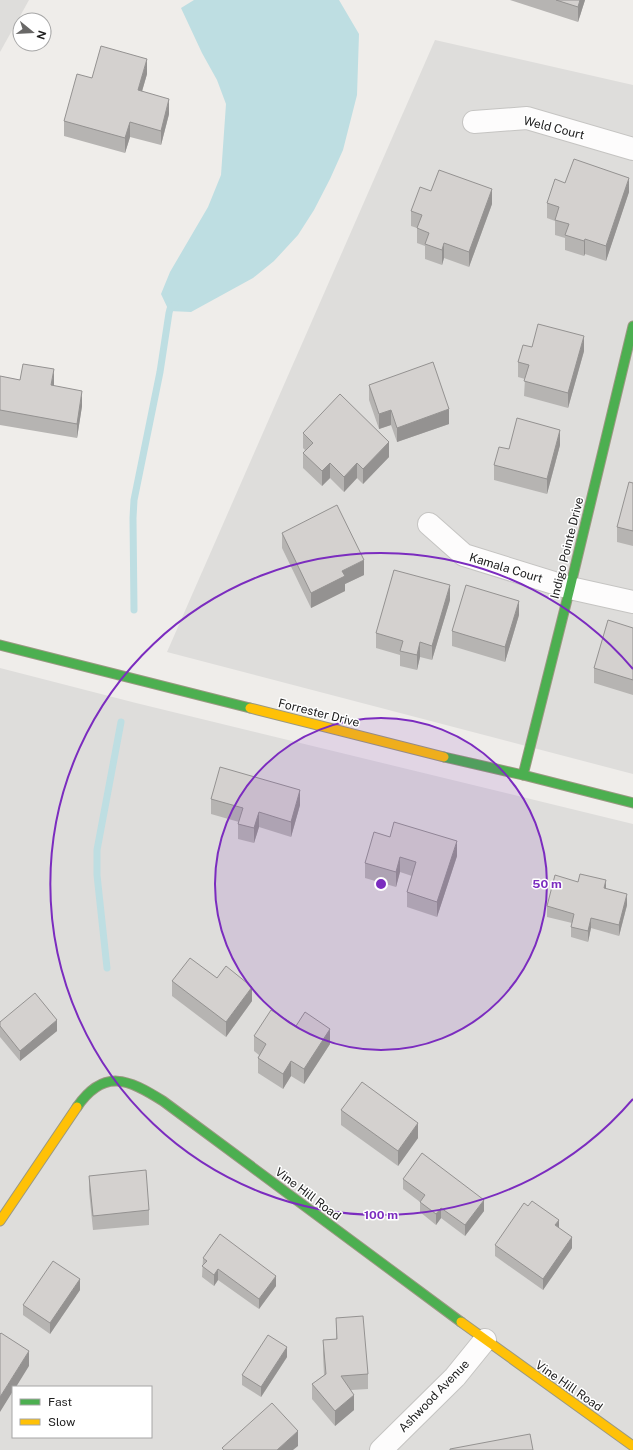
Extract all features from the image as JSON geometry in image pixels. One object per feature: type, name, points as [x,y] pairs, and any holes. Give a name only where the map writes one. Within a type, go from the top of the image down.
[{"type":"street","name":"Weld Court","points":[[474,122],[526,118],[633,149]]},
{"type":"street","name":"Indigo Pointe Drive","points":[[523,775],[633,326]]},
{"type":"street","name":"Kamala Court","points":[[429,524],[464,555],[570,588],[633,602]]},
{"type":"street","name":"Forrester Drive","points":[[0,645],[633,803]]},
{"type":"street","name":"Vine Hill Road","points":[[0,1221],[83,1099],[94,1087],[104,1082],[113,1080],[123,1081],[142,1088],[163,1101],[485,1340],[633,1446]]},
{"type":"street","name":"Ashwood Avenue","points":[[381,1450],[455,1377],[485,1340]]},
{"type":"shaded area","points":[[0,0],[29,0],[22,12],[12,12],[12,30],[0,52]]},
{"type":"shaded area","points":[[435,40],[633,85],[633,774],[167,652]]},
{"type":"shaded area","points":[[0,668],[136,703],[633,824],[633,1450],[0,1450]]},
{"type":"water","points":[[194,0],[339,0],[359,34],[357,95],[343,150],[314,210],[298,235],[274,261],[253,278],[191,312],[169,311],[161,294],[170,272],[208,207],[221,175],[226,104],[217,80],[202,53],[181,8]]},
{"type":"building","points":[[556,0],[580,0],[578,7]]},
{"type":"building","points":[[101,46],[147,59],[138,90],[169,99],[161,131],[130,122],[125,138],[64,121],[77,74],[92,78]]},
{"type":"building","points":[[574,159],[629,178],[606,246],[585,239],[584,241],[565,235],[569,224],[555,220],[559,207],[547,203],[555,179],[565,183]]},
{"type":"building","points":[[439,170],[492,189],[469,252],[444,243],[442,250],[425,244],[429,233],[417,228],[422,215],[411,211],[420,187],[431,191]]},
{"type":"building","points":[[538,324],[584,336],[568,393],[524,381],[529,365],[518,362],[523,345],[532,347]]},
{"type":"building","points":[[433,362],[449,409],[397,428],[391,410],[379,414],[369,385]]},
{"type":"building","points":[[23,364],[54,369],[51,385],[82,391],[77,424],[0,410],[0,376],[20,380]]},
{"type":"building","points":[[340,394],[389,442],[363,469],[357,463],[344,477],[330,463],[322,471],[303,453],[313,443],[303,433]]},
{"type":"building","points":[[517,418],[560,430],[547,479],[494,465],[499,447],[509,449]]},
{"type":"building","points":[[629,482],[633,483],[633,531],[617,527]]},
{"type":"building","points":[[337,505],[364,560],[342,571],[345,576],[311,593],[282,533]]},
{"type":"building","points":[[394,570],[450,585],[432,646],[420,642],[417,655],[400,651],[403,641],[376,633]]},
{"type":"building","points":[[466,585],[519,601],[505,647],[452,631]]},
{"type":"building","points":[[608,620],[633,628],[633,680],[594,668]]},
{"type":"building","points":[[220,767],[300,790],[291,822],[259,812],[254,828],[238,824],[243,808],[211,799]]},
{"type":"building","points":[[394,822],[457,841],[437,902],[407,892],[416,862],[400,857],[396,872],[365,863],[374,832],[390,837]]},
{"type":"building","points":[[580,874],[606,880],[604,888],[627,894],[619,925],[591,918],[588,931],[571,927],[574,914],[547,906],[555,875],[578,882]]},
{"type":"building","points":[[190,958],[217,978],[226,966],[252,987],[226,1022],[172,981]]},
{"type":"building","points":[[35,993],[57,1020],[20,1051],[0,1026],[0,1022]]},
{"type":"building","points":[[271,1010],[296,1026],[305,1012],[330,1029],[304,1069],[291,1061],[283,1074],[258,1058],[266,1044],[254,1036]]},
{"type":"building","points":[[362,1082],[418,1123],[398,1151],[341,1110]]},
{"type":"building","points":[[422,1153],[484,1200],[465,1225],[441,1208],[436,1214],[420,1202],[425,1195],[403,1179]]},
{"type":"building","points":[[146,1170],[149,1210],[93,1216],[89,1176]]},
{"type":"building","points":[[532,1201],[559,1220],[555,1225],[572,1237],[543,1279],[495,1245],[524,1203],[528,1206]]},
{"type":"building","points":[[220,1234],[276,1276],[259,1299],[218,1269],[214,1275],[202,1266],[207,1261],[203,1258]]},
{"type":"building","points":[[53,1261],[80,1279],[50,1323],[23,1305]]},
{"type":"building","points":[[363,1316],[368,1374],[341,1376],[354,1395],[335,1411],[312,1384],[326,1374],[323,1340],[337,1339],[336,1318]]},
{"type":"building","points":[[1,1333],[29,1351],[0,1397],[0,1334]]},
{"type":"building","points":[[268,1335],[287,1347],[261,1387],[242,1375]]},
{"type":"building","points":[[272,1403],[298,1431],[277,1450],[224,1450],[222,1448]]},
{"type":"building","points":[[530,1434],[533,1450],[450,1450],[450,1449]]},
{"type":"waterway","points":[[134,610],[134,500],[160,372],[169,313],[170,309],[175,304]]},
{"type":"waterway","points":[[107,968],[97,875],[97,850],[121,722]]},
{"type":"traffic: fast","points":[[523,775],[633,326]]},
{"type":"traffic: fast","points":[[0,645],[250,708]]},
{"type":"traffic: fast","points":[[444,757],[633,803]]},
{"type":"traffic: fast","points":[[77,1107],[87,1095],[97,1087],[107,1082],[117,1081],[128,1083],[150,1093],[163,1101],[461,1322]]},
{"type":"traffic: slow","points":[[250,708],[444,757]]},
{"type":"traffic: slow","points":[[0,1221],[77,1107]]},
{"type":"traffic: slow","points":[[461,1322],[633,1446]]}]
